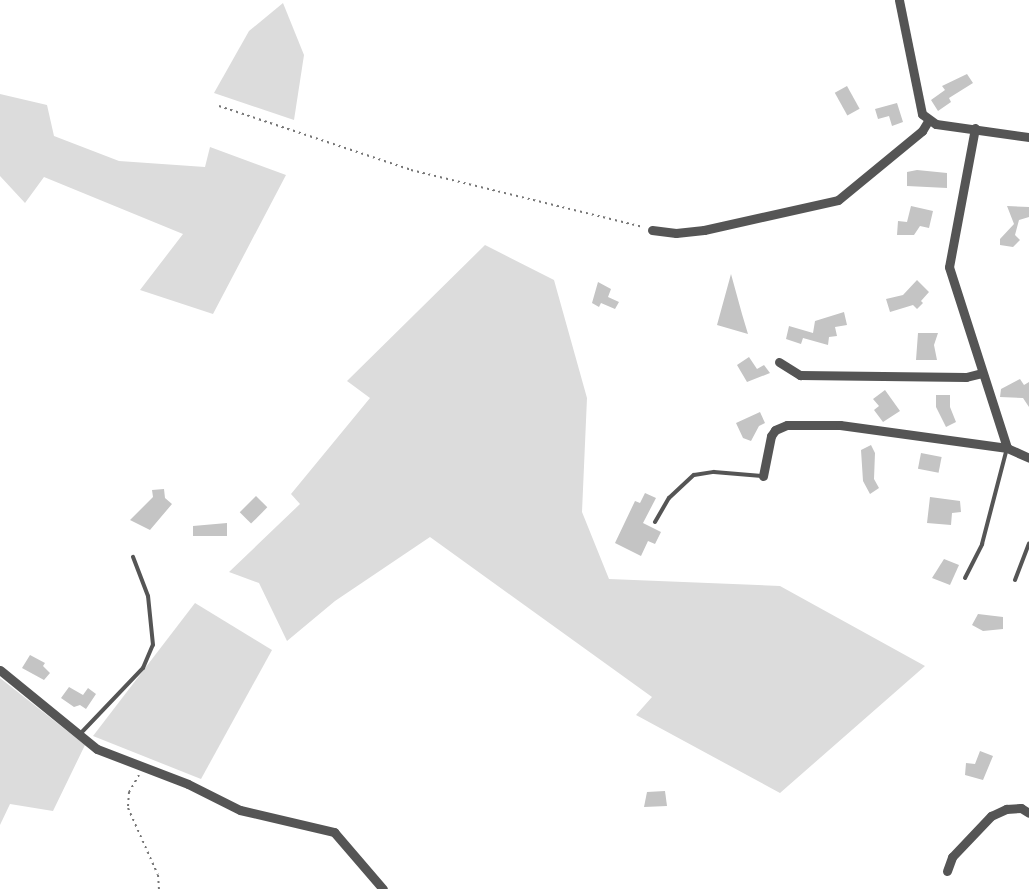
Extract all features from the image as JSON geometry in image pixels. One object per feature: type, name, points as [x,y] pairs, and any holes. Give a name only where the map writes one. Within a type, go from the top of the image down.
[{"type":"street","points":[[899,0],[916,101],[928,121]]},
{"type":"street","points":[[928,121],[1029,137]]},
{"type":"street","points":[[652,230],[676,233],[704,230],[838,200],[922,131],[928,121]]},
{"type":"street","points":[[975,128],[949,267],[1007,448]]},
{"type":"street","points":[[779,362],[800,375],[966,377],[982,373]]},
{"type":"street","points":[[763,476],[771,436],[775,430],[787,425],[840,425],[1007,448],[1029,458]]},
{"type":"street","points":[[0,670],[97,749],[188,784],[240,810],[334,832],[383,889]]},
{"type":"street","points":[[947,871],[952,857],[991,816],[1006,809],[1021,808],[1029,813]]},
{"type":"lane","points":[[965,578],[982,544],[1007,448]]},
{"type":"lane","points":[[655,522],[669,498],[694,475],[714,472],[763,476]]},
{"type":"lane","points":[[1015,580],[1029,544]]},
{"type":"lane","points":[[81,733],[143,668],[153,645],[148,596],[133,557]]},
{"type":"path","points":[[219,106],[411,170],[652,230]]},
{"type":"path","points":[[146,768],[134,781],[128,808],[158,875],[159,889]]},
{"type":"shaded area","points":[[283,3],[304,55],[294,120],[214,93],[249,31]]},
{"type":"shaded area","points":[[0,94],[47,105],[54,136],[119,161],[205,167],[210,147],[286,175],[213,314],[140,290],[183,234],[44,177],[25,203],[0,176]]},
{"type":"shaded area","points":[[485,245],[554,280],[587,398],[582,512],[609,579],[780,586],[925,666],[780,793],[636,715],[652,697],[430,537],[335,601],[287,641],[259,583],[229,572],[300,504],[291,494],[370,398],[347,381]]},
{"type":"shaded area","points":[[195,603],[272,650],[201,779],[93,736]]},
{"type":"shaded area","points":[[0,678],[85,745],[53,811],[10,804],[0,825]]},
{"type":"building","points":[[967,74],[973,83],[949,98],[951,102],[938,111],[931,100],[945,90],[942,86]]},
{"type":"building","points":[[847,86],[860,109],[847,116],[835,93]]},
{"type":"building","points":[[897,103],[903,122],[892,126],[889,116],[878,119],[875,109]]},
{"type":"building","points":[[907,172],[947,173],[947,188],[907,186]]},
{"type":"building","points":[[911,206],[933,211],[929,228],[920,226],[914,235],[897,235],[898,221],[907,222]]},
{"type":"building","points":[[1007,206],[1029,207],[1029,217],[1019,220],[1015,235],[1020,240],[1013,247],[1000,245],[1000,239],[1014,224]]},
{"type":"building","points":[[731,274],[742,314],[748,334],[717,325]]},
{"type":"building","points":[[917,280],[929,292],[921,301],[923,303],[917,309],[913,305],[890,312],[886,299],[903,295]]},
{"type":"building","points":[[598,282],[611,289],[608,297],[619,302],[615,309],[592,303]]},
{"type":"building","points":[[844,312],[847,325],[835,327],[837,336],[829,337],[828,345],[803,338],[801,344],[786,339],[789,326],[813,333],[815,321]]},
{"type":"building","points":[[918,333],[938,333],[934,345],[937,360],[916,360]]},
{"type":"building","points":[[749,357],[757,369],[764,365],[770,373],[747,382],[737,365]]},
{"type":"building","points":[[1020,379],[1024,385],[1029,382],[1029,407],[1023,398],[1000,397],[1001,389]]},
{"type":"building","points":[[885,390],[900,411],[883,422],[874,410],[879,406],[873,399]]},
{"type":"building","points":[[936,395],[950,395],[950,407],[956,422],[946,427],[936,407]]},
{"type":"building","points":[[760,412],[765,423],[759,426],[751,441],[743,438],[736,423]]},
{"type":"building","points":[[871,445],[875,453],[874,479],[879,488],[870,494],[863,481],[861,450]]},
{"type":"building","points":[[921,453],[942,457],[939,473],[918,469]]},
{"type":"building","points":[[164,489],[165,498],[172,504],[150,530],[130,520],[153,497],[152,490]]},
{"type":"building","points":[[645,493],[656,498],[643,523],[661,532],[655,544],[648,541],[641,556],[615,543],[635,501],[640,503]]},
{"type":"building","points":[[256,496],[267,507],[251,524],[240,512]]},
{"type":"building","points":[[930,497],[960,501],[961,512],[952,513],[951,525],[927,523]]},
{"type":"building","points":[[227,523],[227,536],[193,536],[193,526]]},
{"type":"building","points":[[944,559],[959,565],[950,585],[932,578]]},
{"type":"building","points":[[978,614],[1003,617],[1003,629],[983,631],[972,625]]},
{"type":"building","points":[[30,655],[45,663],[43,666],[50,673],[44,680],[22,668]]},
{"type":"building","points":[[69,687],[83,695],[88,688],[96,694],[86,709],[80,705],[74,707],[61,698]]},
{"type":"building","points":[[980,751],[993,756],[983,780],[965,775],[966,763],[975,764]]},
{"type":"building","points":[[665,791],[667,806],[644,807],[647,792]]}]
